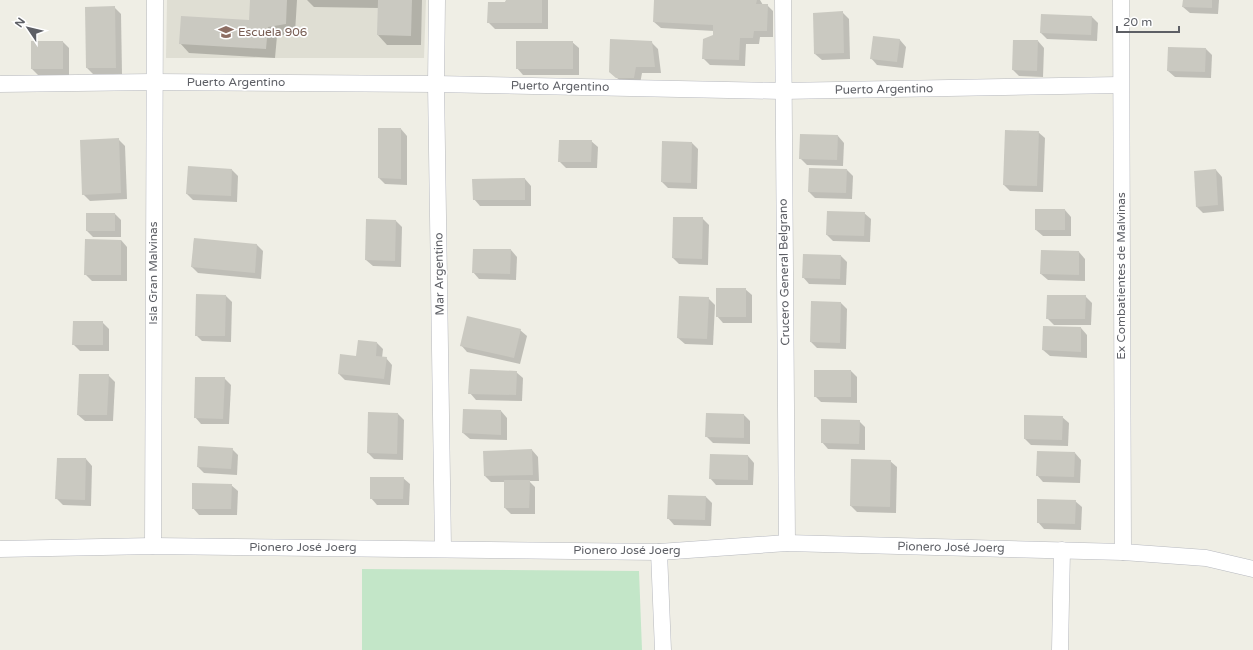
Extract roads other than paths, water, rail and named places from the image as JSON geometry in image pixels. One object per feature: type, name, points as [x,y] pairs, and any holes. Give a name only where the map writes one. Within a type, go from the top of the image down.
[{"type":"street","name":"Isla Gran Malvinas","points":[[153,546],[154,0]]},
{"type":"street","name":"Mar Argentino","points":[[437,0],[436,84],[443,548]]},
{"type":"street","name":"Crucero General Belgrano","points":[[783,0],[782,91],[787,543]]},
{"type":"street","name":"Ex Combatientes de Malvinas","points":[[1121,0],[1120,85],[1123,552]]},
{"type":"street","name":"Puerto Argentino","points":[[0,84],[153,82],[436,84],[782,91],[1120,85]]},
{"type":"street","name":"Pionero José Joerg","points":[[0,549],[153,546],[443,548],[659,552],[787,543],[1123,552],[1206,558],[1253,569]]},
{"type":"street","points":[[1060,650],[1062,550]]},
{"type":"street","points":[[659,552],[663,650]]},
{"type":"place","name":"Escuela 906","points":[[226,32]]}]
